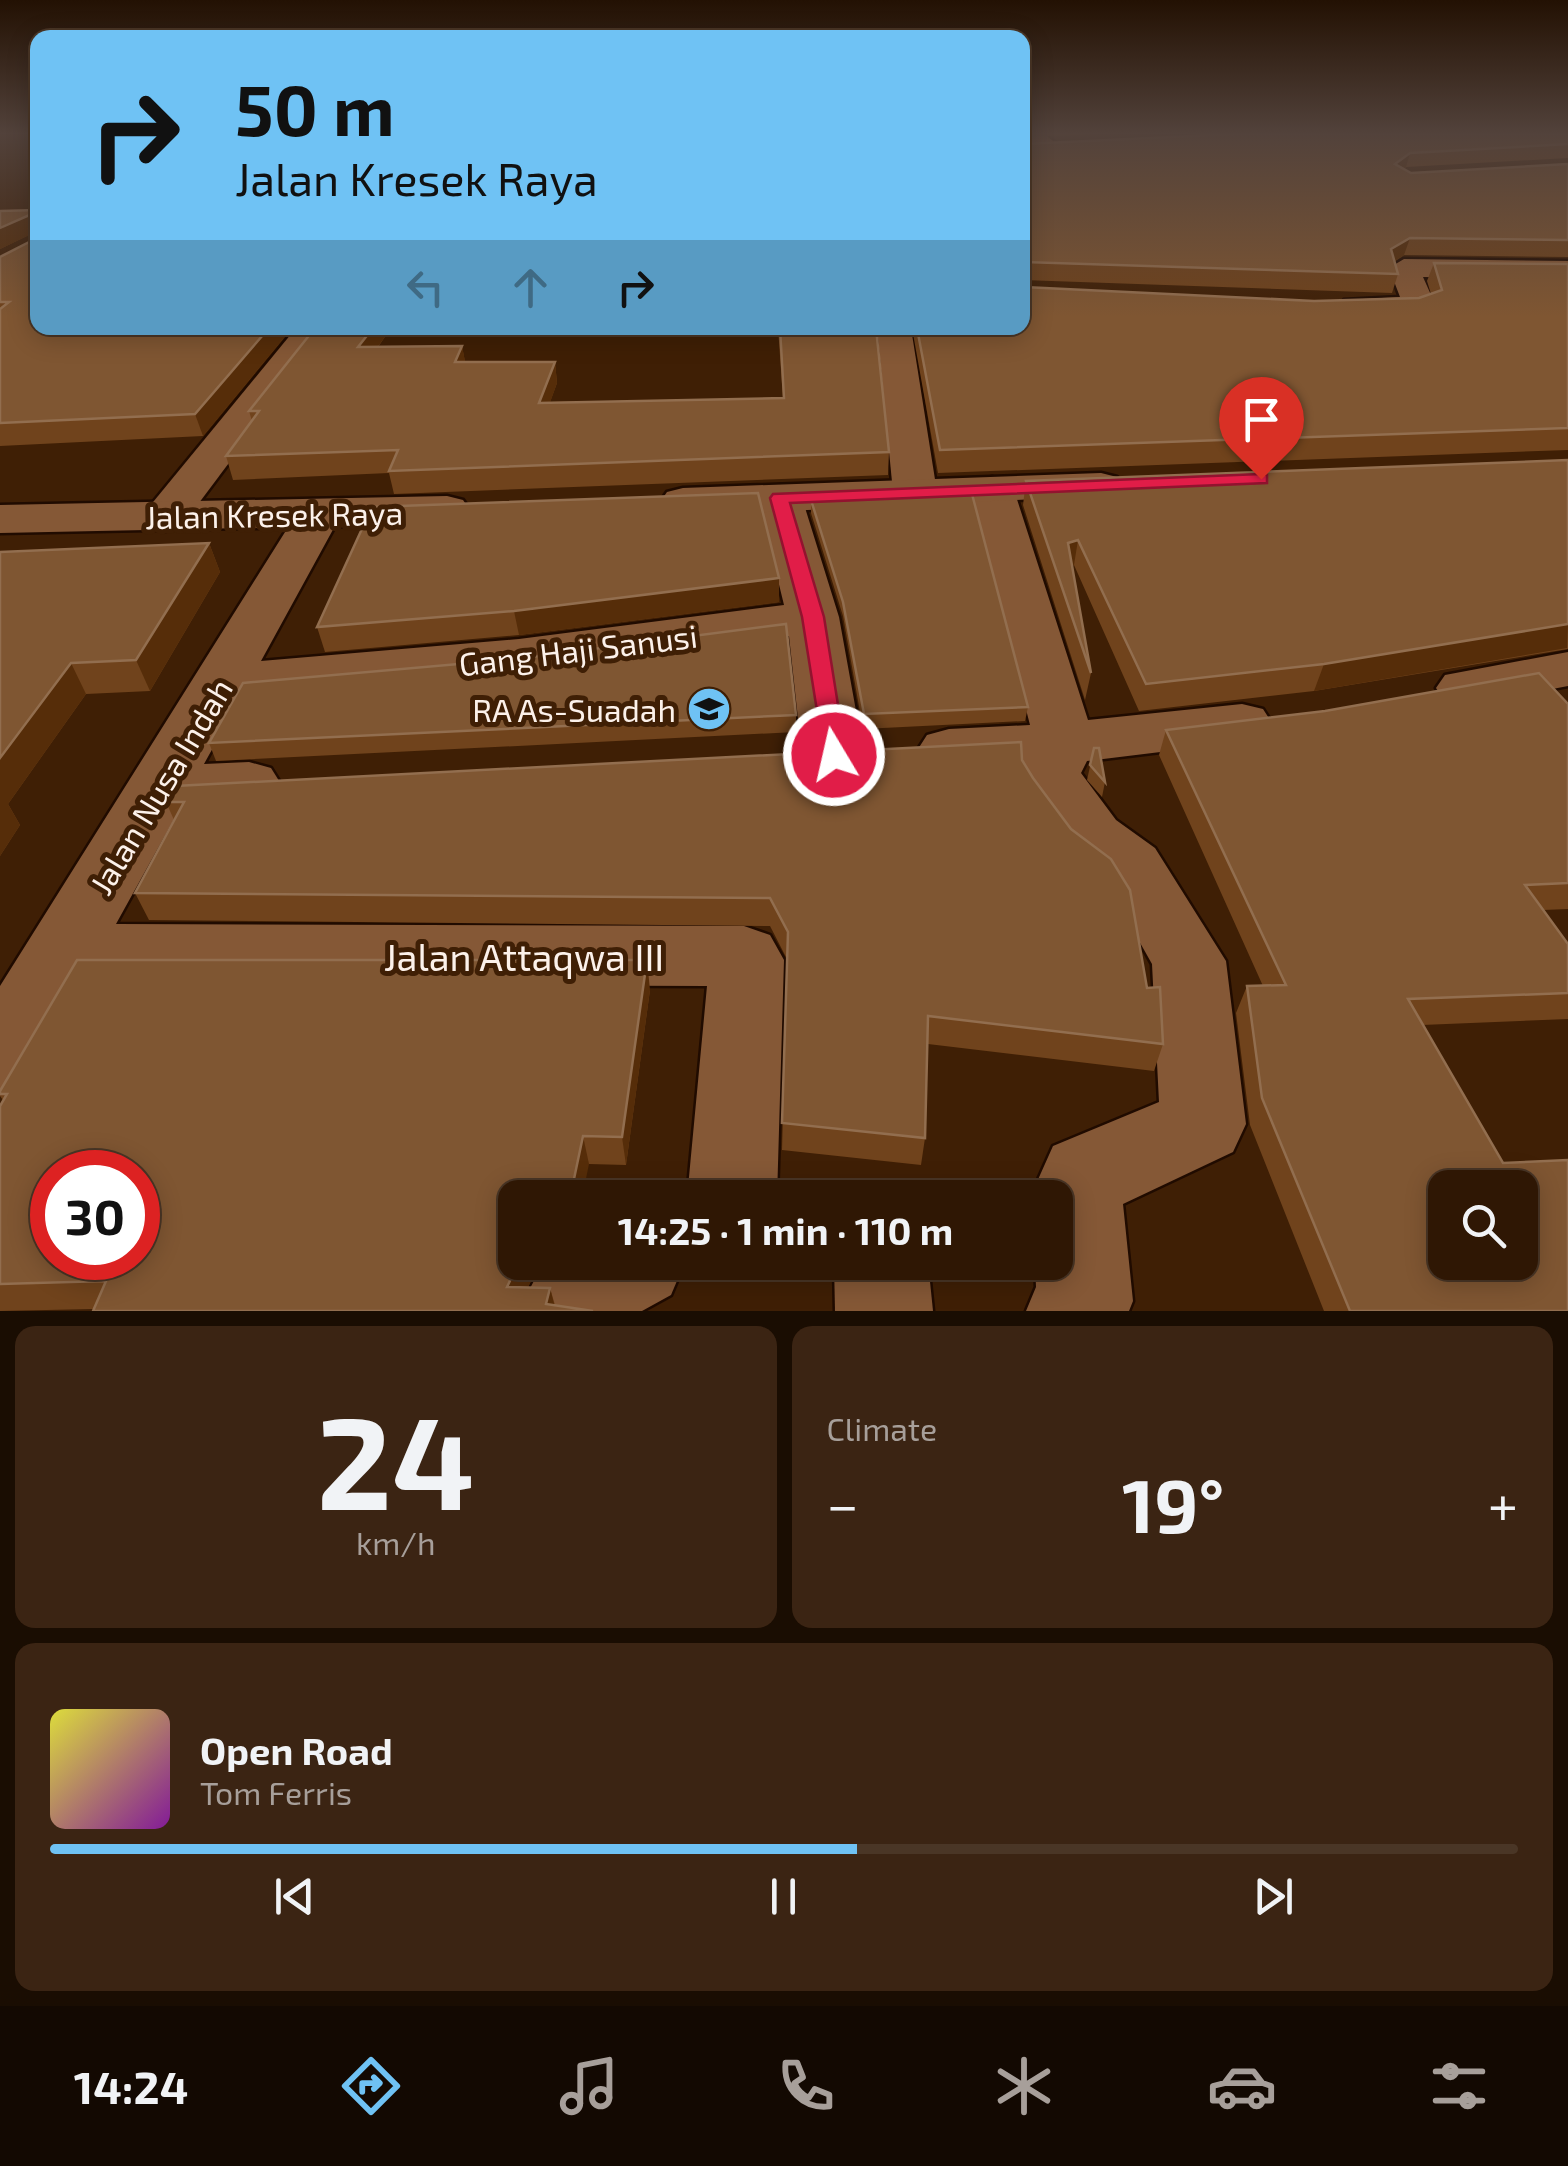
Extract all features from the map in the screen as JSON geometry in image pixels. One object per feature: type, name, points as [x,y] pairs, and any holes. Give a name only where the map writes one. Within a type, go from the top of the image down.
[{"type":"street","points":[[1419,242],[1467,246],[1503,240],[1568,268]]},
{"type":"street","points":[[1322,307],[1420,306],[1404,268],[1568,268]]},
{"type":"street","points":[[165,517],[308,335]]},
{"type":"street","points":[[895,335],[915,492]]},
{"type":"street","points":[[632,504],[1151,484]]},
{"type":"street","points":[[992,490],[1065,743],[1050,773],[1053,787],[1092,837],[1132,866],[1190,961],[1203,1124],[1084,1177],[1077,1193],[1085,1301],[1075,1311]]},
{"type":"street","points":[[780,498],[813,617],[806,757],[1065,743],[1296,716]]},
{"type":"street","name":"Jalan Kresek Raya","points":[[0,519],[318,515],[495,508]]},
{"type":"street","name":"Jalan Nusa Indah","points":[[0,1057],[318,515]]},
{"type":"street","name":"Gang Haji Sanusi","points":[[223,680],[515,659],[590,644],[813,617]]},
{"type":"street","points":[[1412,697],[1568,670]]},
{"type":"street","points":[[158,789],[295,782]]},
{"type":"street","name":"Jalan Attaqwa III","points":[[62,954],[744,956],[747,960],[733,1180]]},
{"type":"street","points":[[567,1311],[582,1292],[604,1280]]},
{"type":"street","points":[[881,1280],[884,1311]]},
{"type":"building","points":[[1030,195],[1568,195],[1568,240],[1410,238],[1391,249],[1398,274],[1030,262]]},
{"type":"building","points":[[30,210],[30,215],[0,228],[0,211]]},
{"type":"building","points":[[30,242],[30,335],[263,335],[195,414],[0,423],[0,309],[9,302],[0,302],[0,257]]},
{"type":"building","points":[[1434,263],[1568,264],[1568,428],[940,450],[918,335],[1030,335],[1030,287],[1314,301],[1419,298],[1442,290]]},
{"type":"building","points":[[309,335],[367,335],[358,347],[462,346],[455,362],[555,362],[539,403],[784,398],[780,335],[877,335],[889,452],[389,471],[398,450],[226,456],[259,411],[249,411]]},
{"type":"building","points":[[1568,460],[1568,624],[1324,664],[1146,684],[1078,540],[1068,543],[1091,673],[1026,481]]},
{"type":"building","points":[[758,493],[779,578],[514,611],[317,627],[372,507]]},
{"type":"building","points":[[972,494],[1028,707],[864,714],[843,602],[811,500]]},
{"type":"building","points":[[209,543],[136,660],[71,663],[0,758],[0,552]]},
{"type":"building","points":[[786,624],[796,715],[209,743],[243,683],[516,659]]},
{"type":"building","points":[[1539,673],[1568,704],[1568,883],[1525,885],[1568,944],[1568,993],[1408,999],[1503,1163],[1568,1160],[1568,1311],[1350,1311],[1262,1098],[1247,986],[1286,985],[1166,730],[1325,711]]},
{"type":"building","points":[[1021,742],[1022,760],[1033,778],[1071,829],[1111,859],[1130,890],[1147,988],[1160,987],[1163,1044],[928,1016],[925,1138],[782,1123],[788,932],[770,898],[135,893],[184,802],[166,802],[175,786]]},
{"type":"building","points":[[1094,748],[1099,748],[1105,782],[1090,765]]},
{"type":"building","points":[[77,960],[647,960],[622,1137],[583,1136],[574,1180],[498,1180],[498,1280],[510,1280],[507,1287],[550,1288],[546,1304],[593,1311],[93,1311],[106,1281],[0,1284],[0,1106],[7,1094],[0,1094]]},
{"type":"place","name":"RA As-Suadah","points":[[709,709]]},
{"type":"route","points":[[834,755],[813,617],[780,498],[1261,479]]}]
